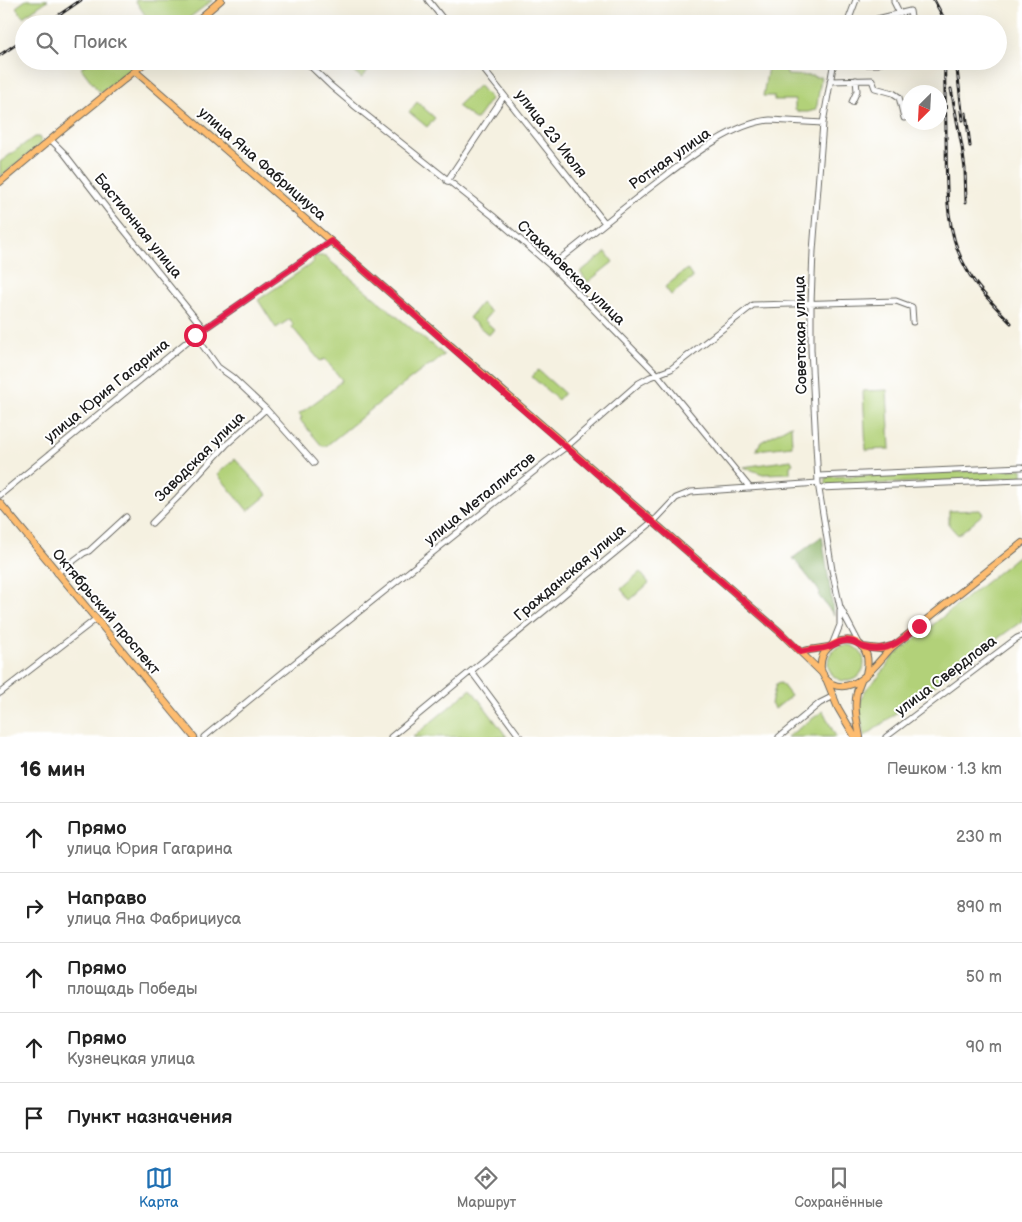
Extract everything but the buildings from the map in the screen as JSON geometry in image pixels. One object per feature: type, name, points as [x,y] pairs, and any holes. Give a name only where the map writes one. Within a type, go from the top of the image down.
[{"type":"main road","points":[[204,15],[221,0]]},
{"type":"main road","points":[[0,182],[135,71]]},
{"type":"main road","name":"улица Яна Фабрициуса","points":[[135,71],[780,632],[823,674]]},
{"type":"main road","name":"Октябрьский проспект","points":[[0,503],[194,737]]},
{"type":"main road","points":[[827,681],[841,686],[855,684],[895,644],[1022,543]]},
{"type":"main road","points":[[801,652],[849,640],[861,646],[884,648],[895,644]]},
{"type":"main road","points":[[831,646],[821,663],[823,674],[838,708],[855,737]]},
{"type":"main road","points":[[860,737],[855,708],[856,690],[868,666],[866,653],[861,646]]},
{"type":"street","points":[[428,0],[440,15]]},
{"type":"street","points":[[850,15],[856,0]]},
{"type":"street","points":[[894,0],[900,14]]},
{"type":"street","points":[[895,15],[910,11],[911,15]]},
{"type":"street","name":"Стахановская улица","points":[[314,70],[331,86],[493,216],[551,266],[657,374],[750,488]]},
{"type":"street","name":"улица 23 Июля","points":[[484,70],[605,223]]},
{"type":"street","name":"Советская улица","points":[[831,646],[840,625],[840,607],[832,570],[818,476],[811,349],[811,303],[812,264],[823,122],[832,70]]},
{"type":"street","points":[[852,102],[856,91],[856,80]]},
{"type":"street","points":[[830,81],[872,80],[875,88],[893,93],[899,97],[902,110]]},
{"type":"street","points":[[447,180],[504,96]]},
{"type":"street","name":"Ротная улица","points":[[551,266],[682,164],[733,132],[752,123],[770,120],[823,122]]},
{"type":"street","name":"Бастионная улица","points":[[52,140],[204,329]]},
{"type":"street","name":"улица Юрия Гагарина","points":[[0,495],[195,335],[331,241]]},
{"type":"street","name":"улица Металлистов","points":[[204,737],[566,447],[639,383],[671,369],[753,305],[896,301],[912,308],[913,322]]},
{"type":"street","points":[[195,335],[218,367],[232,377],[266,409],[314,463]]},
{"type":"street","name":"Заводская улица","points":[[152,523],[226,445],[266,409]]},
{"type":"street","points":[[818,476],[1022,467]]},
{"type":"street","name":"Гражданская улица","points":[[391,737],[657,518],[682,494],[750,488],[819,485],[1022,480]]},
{"type":"street","points":[[58,573],[89,551],[126,517]]},
{"type":"street","name":"Советская улица","points":[[840,607],[861,646]]},
{"type":"street","points":[[0,693],[96,619]]},
{"type":"street","name":"улица Свердлова","points":[[886,737],[1022,636]]},
{"type":"street","points":[[470,671],[520,737]]},
{"type":"street","points":[[779,737],[820,703],[834,696]]},
{"type":"green space","points":[[26,0],[48,0],[26,15],[22,15],[16,7]]},
{"type":"green space","points":[[135,0],[213,0],[193,15],[145,15]]},
{"type":"green space","points":[[83,70],[131,70],[100,93]]},
{"type":"green space","points":[[352,70],[368,70],[362,78]]},
{"type":"green space","points":[[767,70],[787,70],[787,75],[821,77],[815,110],[799,112],[795,110],[795,100],[774,100],[774,96],[763,96]]},
{"type":"green space","points":[[479,85],[491,99],[476,120],[457,106]]},
{"type":"green space","points":[[417,102],[435,118],[427,127],[409,112]]},
{"type":"green space","points":[[34,137],[39,137],[42,143],[0,177],[0,162]]},
{"type":"green space","points":[[606,252],[613,262],[588,282],[580,272]]},
{"type":"green space","points":[[314,256],[326,256],[444,355],[378,404],[326,446],[322,446],[300,420],[302,418],[299,414],[342,380],[325,359],[320,361],[292,327],[290,319],[276,328],[258,300],[314,262]]},
{"type":"green space","points":[[687,269],[693,278],[671,295],[665,287]]},
{"type":"green space","points":[[481,303],[491,312],[484,320],[494,329],[489,335],[469,318]]},
{"type":"green space","points":[[538,370],[564,393],[558,400],[532,377]]},
{"type":"green space","points":[[887,390],[890,449],[866,450],[863,391]]},
{"type":"green space","points":[[791,425],[792,446],[756,450],[761,442]]},
{"type":"green space","points":[[235,459],[267,495],[248,511],[217,474]]},
{"type":"green space","points":[[791,460],[793,464],[790,466],[790,473],[763,474],[743,467]]},
{"type":"green space","points":[[1022,469],[1022,478],[826,486],[826,477]]},
{"type":"green space","points":[[980,510],[983,514],[958,535],[949,525],[949,511]]},
{"type":"green space","points":[[822,536],[834,615],[819,596],[820,592],[793,558]]},
{"type":"green space","points":[[1022,553],[1022,621],[864,737],[860,714],[862,696],[867,688],[882,673],[892,659]]},
{"type":"green space","points":[[640,572],[649,583],[630,600],[621,589]]},
{"type":"green space","points":[[846,645],[853,646],[859,650],[863,656],[863,670],[859,676],[853,680],[846,681],[839,680],[833,676],[829,670],[828,663],[829,656],[833,650],[839,646]]},
{"type":"green space","points":[[781,683],[791,696],[775,709],[771,704],[776,684]]},
{"type":"green space","points":[[471,689],[507,737],[413,737]]},
{"type":"green space","points":[[823,711],[836,737],[787,737]]},
{"type":"railway","points":[[59,15],[81,0]]},
{"type":"railway","points":[[934,0],[942,15]]},
{"type":"railway","points":[[0,55],[15,45]]},
{"type":"railway","points":[[945,70],[947,186],[950,221],[954,238],[959,254],[971,277],[987,298],[1011,323]]},
{"type":"railway","points":[[957,70],[963,120]]},
{"type":"railway","points":[[951,89],[965,169],[966,202]]},
{"type":"railway","points":[[966,113],[970,146]]},
{"type":"route","points":[[195,335],[331,241],[801,652],[829,647],[843,640],[855,642],[862,647],[880,649],[895,644],[919,626]]}]
